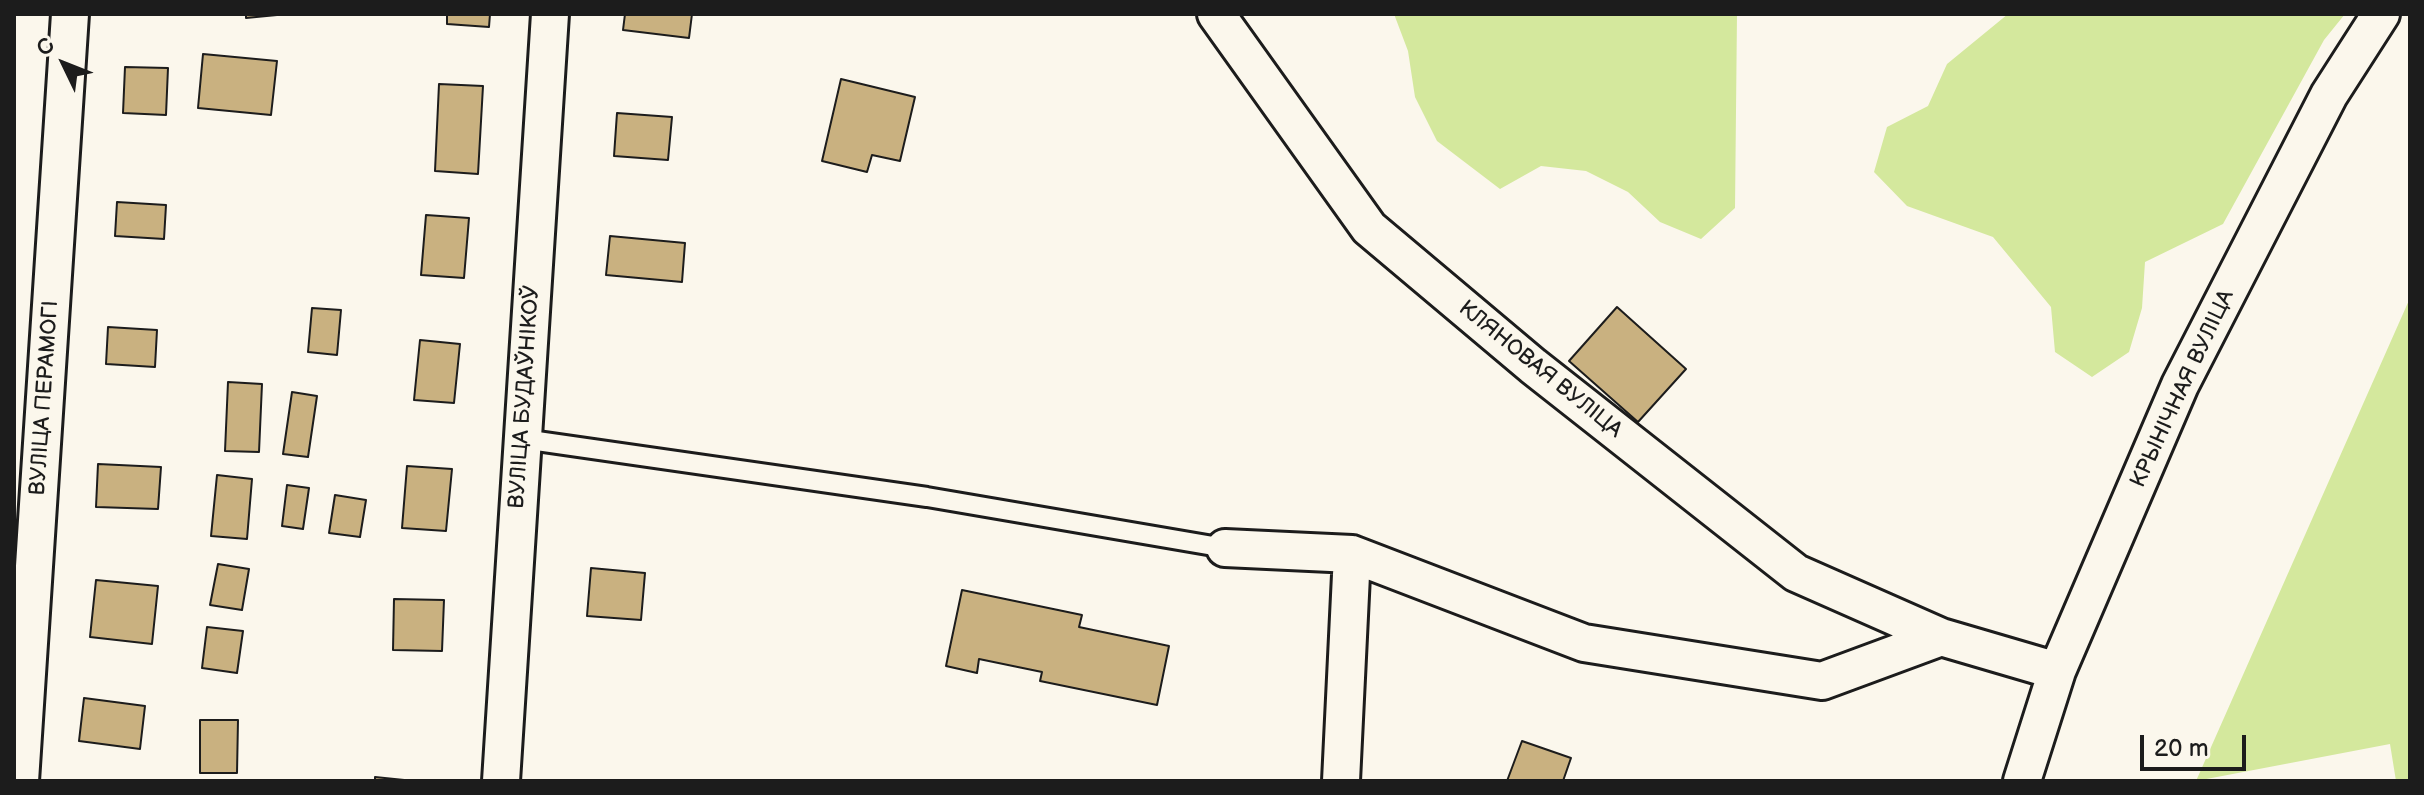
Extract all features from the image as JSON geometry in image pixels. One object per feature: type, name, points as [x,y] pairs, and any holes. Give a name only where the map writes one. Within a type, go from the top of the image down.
[{"type":"street","name":"ВУЛІЦА ПЕРАМОГІ","points":[[20,781],[70,14]]},
{"type":"street","name":"ВУЛІЦА БУДАЎНІКОЎ","points":[[501,781],[550,14]]},
{"type":"street","name":"КЛЯНОВАЯ ВУЛІЦА","points":[[1216,14],[1369,228],[1533,366],[1796,573],[1941,637],[2057,671]]},
{"type":"street","name":"КРЫНІЧНАЯ ВУЛІЦА","points":[[2022,781],[2057,671],[2180,385],[2329,95],[2381,14]]},
{"type":"street","points":[[1225,548],[1352,554],[1584,643],[1822,681],[1941,637]]},
{"type":"street","points":[[1341,781],[1352,554]]},
{"type":"lane","points":[[523,439],[927,497],[1225,548]]},
{"type":"green space","points":[[1394,14],[1737,14],[1735,208],[1701,239],[1660,222],[1628,192],[1586,171],[1541,166],[1500,189],[1437,141],[1415,97],[1408,51]]},
{"type":"green space","points":[[2008,14],[2345,14],[2324,40],[2223,224],[2145,262],[2142,308],[2129,352],[2092,377],[2055,352],[2051,307],[1993,237],[1907,206],[1874,172],[1887,127],[1928,106],[1947,64]]},
{"type":"green space","points":[[2410,298],[2410,781],[2396,781],[2390,744],[2196,781]]},
{"type":"building","points":[[246,14],[277,14],[277,15],[246,18]]},
{"type":"building","points":[[447,14],[490,14],[489,27],[447,24]]},
{"type":"building","points":[[625,14],[692,14],[689,38],[623,30]]},
{"type":"building","points":[[203,54],[277,61],[271,115],[198,108]]},
{"type":"building","points":[[125,67],[168,68],[166,115],[123,113]]},
{"type":"building","points":[[841,79],[915,97],[900,161],[872,155],[867,172],[822,161]]},
{"type":"building","points":[[439,84],[483,86],[478,174],[435,171]]},
{"type":"building","points":[[617,113],[672,117],[668,160],[614,156]]},
{"type":"building","points":[[117,202],[166,205],[164,239],[115,236]]},
{"type":"building","points":[[426,215],[469,218],[464,278],[421,275]]},
{"type":"building","points":[[610,236],[685,243],[682,282],[606,275]]},
{"type":"building","points":[[1617,307],[1686,369],[1638,422],[1569,361]]},
{"type":"building","points":[[312,308],[341,310],[337,355],[308,352]]},
{"type":"building","points":[[108,327],[157,330],[155,367],[106,364]]},
{"type":"building","points":[[420,340],[460,344],[454,403],[414,400]]},
{"type":"building","points":[[228,382],[262,384],[259,452],[225,451]]},
{"type":"building","points":[[292,392],[317,396],[308,457],[283,454]]},
{"type":"building","points":[[98,464],[161,467],[158,509],[96,507]]},
{"type":"building","points":[[407,466],[452,469],[446,531],[402,528]]},
{"type":"building","points":[[217,475],[252,479],[247,539],[211,536]]},
{"type":"building","points":[[287,485],[309,488],[303,529],[282,526]]},
{"type":"building","points":[[335,495],[366,500],[360,537],[329,533]]},
{"type":"building","points":[[218,564],[249,569],[242,610],[210,605]]},
{"type":"building","points":[[591,568],[645,573],[641,620],[587,616]]},
{"type":"building","points":[[96,580],[158,586],[152,644],[90,637]]},
{"type":"building","points":[[962,590],[1082,615],[1079,627],[1169,646],[1157,705],[1040,681],[1042,672],[979,659],[977,673],[946,666]]},
{"type":"building","points":[[394,599],[444,600],[442,651],[393,650]]},
{"type":"building","points":[[207,627],[243,631],[237,673],[202,668]]},
{"type":"building","points":[[84,698],[145,706],[140,749],[79,741]]},
{"type":"building","points":[[200,720],[238,720],[237,773],[200,773]]},
{"type":"building","points":[[1522,741],[1571,758],[1563,781],[1507,781]]},
{"type":"building","points":[[375,777],[414,781],[375,781]]}]
